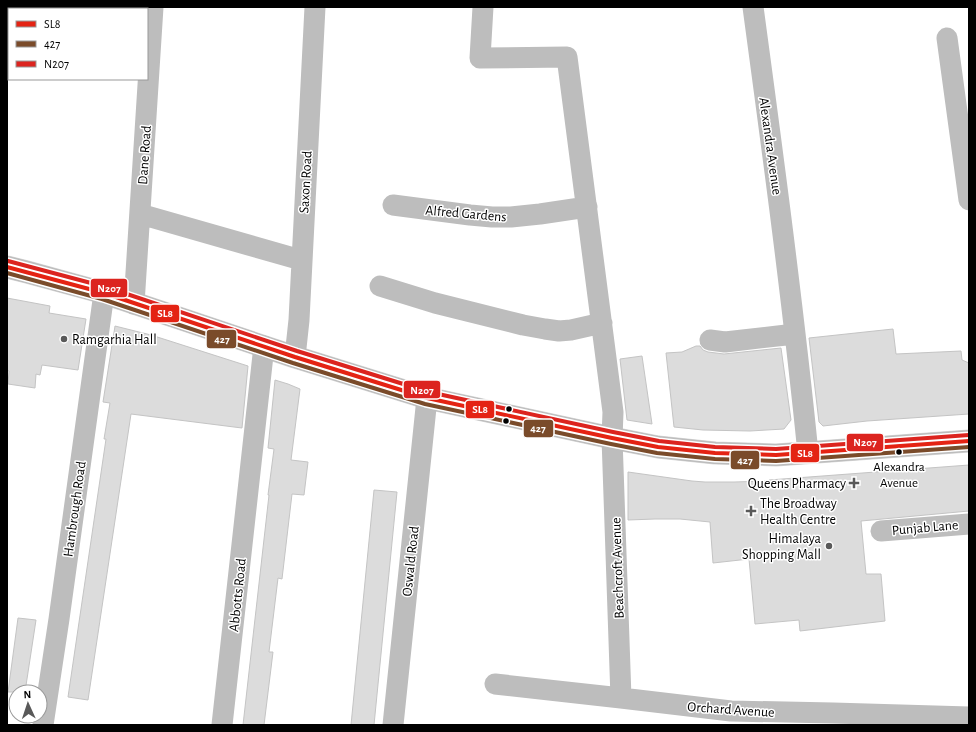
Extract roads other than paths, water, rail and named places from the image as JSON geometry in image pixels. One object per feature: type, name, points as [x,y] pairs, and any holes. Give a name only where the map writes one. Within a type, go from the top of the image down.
[{"type":"main road","points":[[7,267],[104,293],[295,357],[427,398],[658,447],[715,453],[776,454],[969,441]]},
{"type":"street","name":"Dane Road","points":[[134,304],[153,7]]},
{"type":"street","name":"Saxon Road","points":[[295,357],[299,320],[315,7]]},
{"type":"street","name":"Beachcroft Avenue","points":[[483,7],[480,58],[567,57],[613,412],[612,438],[621,698]]},
{"type":"street","name":"Alexandra Avenue","points":[[753,7],[795,334],[808,452]]},
{"type":"street","points":[[947,38],[969,200]]},
{"type":"street","name":"Alfred Gardens","points":[[393,205],[492,217],[540,214],[587,207]]},
{"type":"street","points":[[140,214],[301,260]]},
{"type":"street","points":[[380,286],[523,325],[545,329],[559,331],[571,330],[602,323]]},
{"type":"street","name":"Hambrough Road","points":[[43,725],[62,603],[104,293]]},
{"type":"street","points":[[710,340],[725,342],[795,334]]},
{"type":"street","name":"Abbotts Road","points":[[222,725],[264,346]]},
{"type":"street","name":"Oswald Road","points":[[393,725],[427,398]]},
{"type":"street","name":"Punjab Lane","points":[[881,531],[969,524]]},
{"type":"street","name":"Orchard Avenue","points":[[495,684],[731,711],[833,712],[969,717]]},
{"type":"place","name":"Ramgarhia Hall","points":[[64,339]]},
{"type":"place","name":"Alexandra Avenue","points":[[899,452]]},
{"type":"place","name":"Queens Pharmacy","points":[[854,483]]},
{"type":"place","name":"The Broadway Health Centre","points":[[751,511]]},
{"type":"place","name":"Himalaya Shopping Mall","points":[[829,546]]}]
